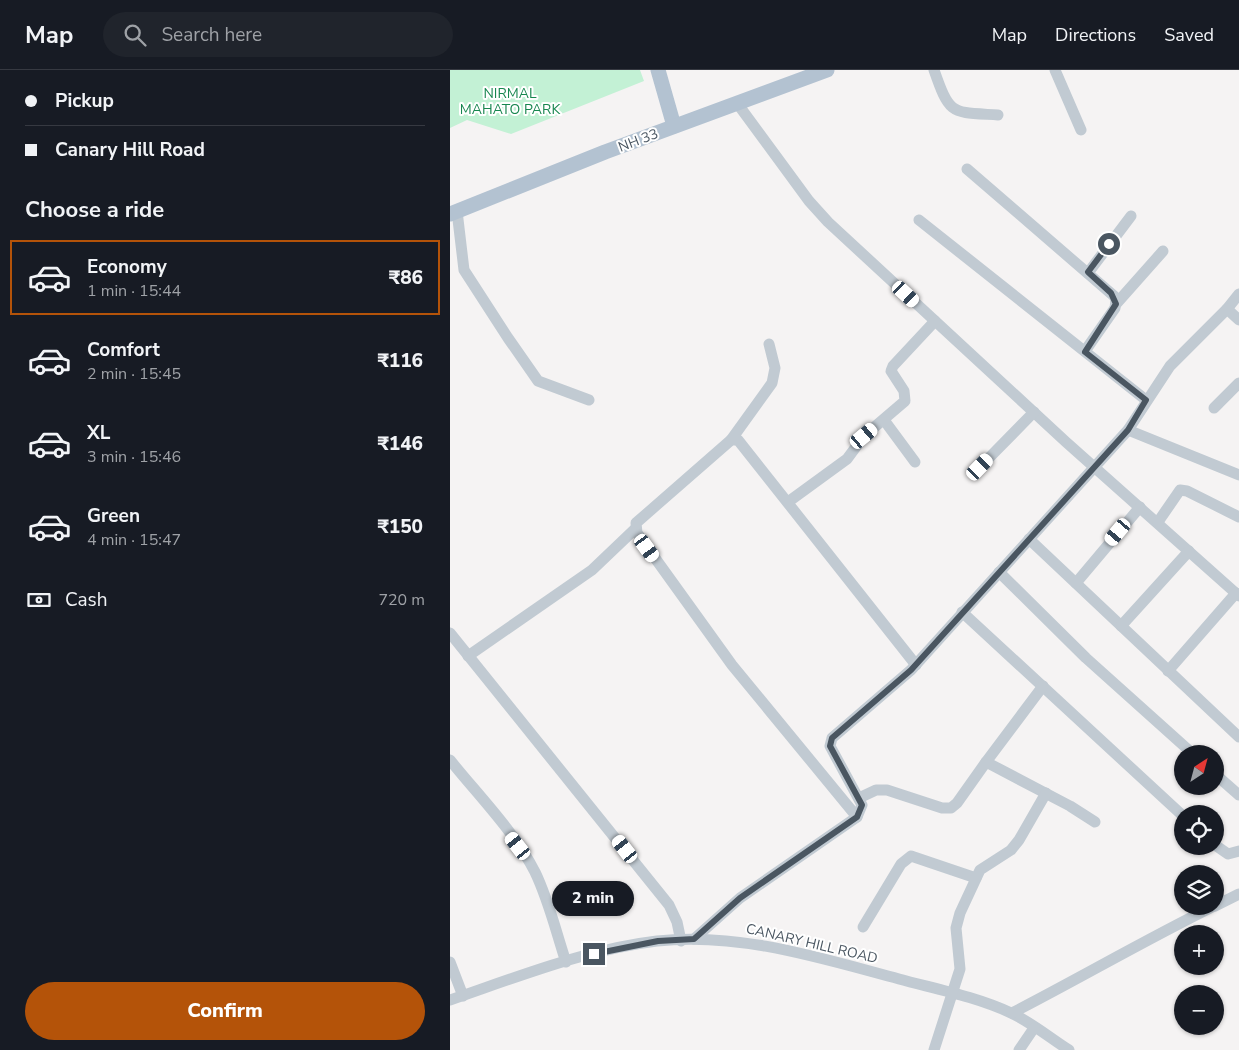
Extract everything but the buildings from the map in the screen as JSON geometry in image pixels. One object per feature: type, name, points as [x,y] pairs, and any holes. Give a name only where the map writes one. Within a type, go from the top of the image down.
[{"type":"main road","points":[[658,70],[674,126]]},
{"type":"main road","name":"NH 33","points":[[454,212],[674,126],[827,70]]},
{"type":"street","points":[[934,70],[944,101],[950,108],[959,112],[998,115]]},
{"type":"street","points":[[1055,70],[1081,130]]},
{"type":"street","points":[[737,103],[809,201],[828,222],[1094,468],[1158,522],[1237,595],[1168,671]]},
{"type":"street","points":[[967,169],[1088,272],[1111,293],[1116,304]]},
{"type":"street","points":[[454,212],[464,270],[538,381],[589,400]]},
{"type":"street","points":[[1088,272],[1131,216]]},
{"type":"street","points":[[919,220],[1146,400]]},
{"type":"street","points":[[1085,352],[1116,304],[1163,251]]},
{"type":"street","points":[[694,939],[740,898],[857,817],[862,805],[830,746],[830,740],[916,665],[1128,430],[1170,366],[1227,309],[1239,294]]},
{"type":"street","points":[[1227,309],[1239,320]]},
{"type":"street","points":[[788,502],[847,459],[864,436],[902,404],[906,396],[891,371],[892,366],[936,321]]},
{"type":"street","points":[[468,656],[592,570],[635,529],[638,519],[731,440],[772,383],[775,368],[769,344]]},
{"type":"street","points":[[1214,408],[1239,383]]},
{"type":"street","points":[[980,467],[1034,412]]},
{"type":"street","points":[[884,420],[915,462]]},
{"type":"street","points":[[1128,430],[1239,475]]},
{"type":"street","points":[[731,440],[740,442],[916,665]]},
{"type":"street","points":[[1158,522],[1180,490],[1187,491],[1239,517]]},
{"type":"street","points":[[1076,583],[1140,507]]},
{"type":"street","points":[[635,529],[732,665],[857,817]]},
{"type":"street","points":[[1028,539],[1239,737]]},
{"type":"street","points":[[1121,626],[1189,551]]},
{"type":"street","points":[[999,572],[1086,658],[1183,745]]},
{"type":"street","points":[[962,612],[1174,808]]},
{"type":"street","points":[[450,633],[670,905],[677,922],[681,941]]},
{"type":"street","points":[[859,798],[876,790],[886,790],[942,808],[951,808],[957,803],[1043,686]]},
{"type":"street","points":[[450,760],[518,846],[534,870],[544,893],[566,962]]},
{"type":"street","points":[[986,762],[1046,793],[1096,822]]},
{"type":"street","points":[[1224,782],[1239,796]]},
{"type":"street","points":[[934,1050],[954,994],[960,969],[956,928],[960,913],[976,878],[985,865],[1011,850],[1019,840],[1046,793]]},
{"type":"street","points":[[1224,851],[1228,854],[1239,851]]},
{"type":"street","points":[[863,927],[902,864],[911,856],[976,878]]},
{"type":"street","points":[[1224,901],[1239,894]]},
{"type":"street","points":[[1012,1013],[1076,980],[1140,943],[1196,915]]},
{"type":"street","name":"CANARY HILL ROAD","points":[[450,1000],[594,954],[658,941],[694,939],[735,940],[818,958],[954,994],[1012,1013],[1069,1050]]},
{"type":"street","points":[[450,962],[463,996]]},
{"type":"street","points":[[1019,1050],[1034,1028]]},
{"type":"green space","name":"NIRMAL MAHATO PARK","points":[[450,70],[640,70],[644,81],[511,134],[467,120],[450,128]]},
{"type":"route","points":[[594,954],[658,941],[694,939],[740,898],[851,822],[861,812],[862,805],[859,798],[830,746],[830,740],[911,670],[1128,430],[1146,400],[1085,352],[1116,304],[1116,300],[1111,293],[1088,272],[1109,244]]}]
